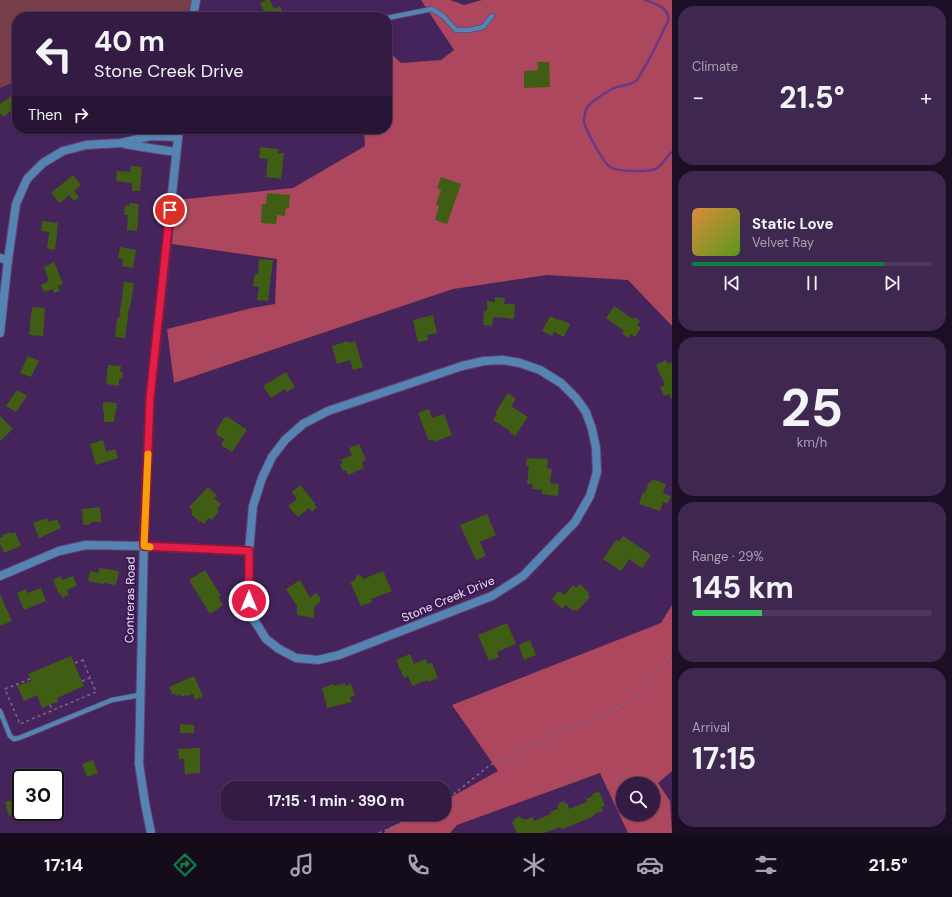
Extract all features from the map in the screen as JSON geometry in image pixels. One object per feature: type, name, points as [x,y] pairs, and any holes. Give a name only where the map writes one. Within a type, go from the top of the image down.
[{"type":"street","points":[[194,12],[196,0]]},
{"type":"street","points":[[0,333],[4,259],[16,204],[28,179],[43,163],[63,151],[86,145],[121,143],[151,136],[170,134]]},
{"type":"street","name":"Contreras Road","points":[[151,833],[139,764],[144,546],[150,398],[179,134]]},
{"type":"street","points":[[121,143],[176,152]]},
{"type":"street","name":"Stone Creek Drive","points":[[503,360],[520,363],[540,370],[561,383],[576,398],[586,412],[592,429],[596,448],[597,472],[590,496],[575,522],[523,576],[492,596],[339,655],[318,660],[296,658],[279,649],[266,639],[254,620],[249,601],[249,551],[253,506],[262,478],[272,457],[286,440],[303,424],[328,411],[462,366],[484,361],[503,360]]},
{"type":"street","points":[[0,576],[59,552],[86,545],[249,551]]},
{"type":"lane","points":[[392,17],[432,9],[443,16],[456,30],[469,30],[483,27],[492,16]]},
{"type":"lane","points":[[0,711],[10,736],[14,739],[112,700],[140,695]]},
{"type":"path","points":[[451,796],[490,764],[566,729],[591,722],[617,709],[642,692],[672,653]]},
{"type":"path","points":[[30,679],[6,689],[20,724],[96,692],[82,659],[75,664]]},
{"type":"path","points":[[82,681],[90,678]]},
{"type":"path","points":[[50,705],[53,710]]},
{"type":"path","points":[[380,833],[407,821]]},
{"type":"shaded area","points":[[0,0],[194,0],[192,9],[184,12],[12,12],[12,83],[0,88]]},
{"type":"shaded area","points":[[421,0],[450,0],[464,5],[482,0],[672,0],[672,326],[628,280],[547,275],[453,289],[174,383],[167,329],[252,308],[275,304],[277,259],[172,244],[176,200],[293,188],[365,146],[364,134],[392,134],[392,55],[401,63],[441,60],[454,50]]},
{"type":"shaded area","points":[[672,605],[672,771],[660,781],[660,777],[616,777],[616,807],[600,773],[457,825],[450,833],[384,833],[387,829],[404,821],[451,821],[451,797],[498,771],[452,705],[661,623]]},
{"type":"shaded area","points":[[660,786],[670,801],[672,833],[628,833],[622,821],[660,821]]},
{"type":"building","points":[[270,0],[274,9],[280,6],[283,12],[262,12],[264,11],[260,3]]},
{"type":"building","points":[[537,62],[549,62],[550,87],[524,88],[524,71],[538,70]]},
{"type":"building","points":[[11,96],[12,112],[11,111],[3,117],[0,113],[0,104]]},
{"type":"building","points":[[260,147],[278,149],[278,153],[284,153],[281,179],[266,177],[268,159],[259,158]]},
{"type":"building","points":[[131,166],[142,167],[140,191],[132,191],[132,183],[116,181],[117,171],[130,172]]},
{"type":"building","points":[[73,175],[81,185],[74,191],[79,197],[74,201],[69,195],[60,203],[51,193]]},
{"type":"building","points":[[441,177],[461,184],[447,224],[435,220],[439,206],[436,204],[441,190],[437,188]]},
{"type":"building","points":[[267,193],[290,195],[289,208],[286,208],[285,216],[277,215],[276,224],[261,223],[262,204],[266,204]]},
{"type":"building","points":[[130,203],[139,204],[137,231],[127,230],[128,215],[124,215],[125,205],[129,206]]},
{"type":"building","points":[[42,221],[58,223],[55,250],[47,249],[49,232],[41,231]]},
{"type":"building","points":[[120,247],[136,250],[133,268],[122,266],[123,259],[118,258]]},
{"type":"building","points":[[259,259],[273,260],[268,301],[257,300],[259,287],[253,286],[255,274],[258,274]]},
{"type":"building","points":[[54,262],[63,284],[58,286],[60,291],[54,293],[53,289],[44,292],[41,285],[49,281],[44,267]]},
{"type":"building","points":[[124,282],[134,283],[125,338],[115,337]]},
{"type":"building","points":[[495,297],[505,298],[504,304],[515,304],[514,319],[493,317],[492,326],[483,325],[484,311],[487,311],[487,301],[495,302]]},
{"type":"building","points":[[614,306],[633,319],[635,317],[640,321],[637,325],[641,328],[635,337],[631,334],[628,338],[622,333],[624,331],[606,318]]},
{"type":"building","points":[[32,307],[45,308],[43,336],[29,335]]},
{"type":"building","points":[[433,315],[437,333],[427,335],[428,340],[418,342],[413,320]]},
{"type":"building","points":[[550,316],[570,324],[564,337],[554,332],[552,336],[542,331]]},
{"type":"building","points":[[348,341],[349,343],[355,341],[363,367],[353,370],[350,360],[337,364],[332,346]]},
{"type":"building","points":[[28,356],[39,361],[31,377],[20,373]]},
{"type":"building","points":[[666,360],[668,364],[672,362],[672,400],[669,394],[664,396],[660,387],[665,385],[656,365]]},
{"type":"building","points":[[108,365],[121,366],[120,372],[123,372],[122,379],[119,379],[119,386],[106,384]]},
{"type":"building","points":[[286,372],[295,387],[287,392],[285,389],[271,398],[263,386]]},
{"type":"building","points":[[17,390],[27,396],[16,412],[6,406]]},
{"type":"building","points":[[508,393],[516,399],[511,406],[528,417],[515,436],[493,420],[497,414],[495,413]]},
{"type":"building","points":[[103,402],[117,403],[114,422],[104,422]]},
{"type":"building","points":[[429,409],[432,418],[444,414],[452,435],[434,442],[433,439],[429,441],[418,413]]},
{"type":"building","points":[[0,416],[13,429],[0,441]]},
{"type":"building","points":[[228,417],[247,430],[232,452],[221,445],[224,439],[217,435],[216,431],[224,418]]},
{"type":"building","points":[[103,440],[106,452],[115,449],[118,458],[96,465],[90,444]]},
{"type":"building","points":[[359,444],[366,460],[362,462],[364,468],[348,475],[346,470],[343,471],[340,464],[343,463],[341,460],[352,455],[349,448]]},
{"type":"building","points":[[527,458],[548,459],[547,468],[552,469],[550,483],[559,484],[558,496],[542,494],[542,490],[532,489],[533,484],[527,484],[529,466],[526,466]]},
{"type":"building","points":[[652,479],[666,484],[663,493],[671,496],[668,503],[663,502],[660,511],[639,504],[643,492],[645,493],[649,482],[651,483]]},
{"type":"building","points":[[300,485],[317,507],[312,512],[309,508],[298,517],[288,506],[297,499],[292,492]]},
{"type":"building","points":[[208,487],[217,496],[214,498],[221,504],[217,509],[219,511],[212,520],[209,518],[204,524],[191,514],[193,511],[189,507]]},
{"type":"building","points":[[100,507],[101,522],[91,522],[91,524],[83,525],[82,509]]},
{"type":"building","points":[[487,514],[496,535],[480,542],[486,556],[476,560],[460,525]]},
{"type":"building","points":[[47,518],[49,522],[57,519],[61,528],[39,538],[33,523]]},
{"type":"building","points":[[10,532],[10,534],[15,532],[21,546],[4,553],[0,544],[0,538],[3,537],[2,535]]},
{"type":"building","points":[[623,536],[651,555],[642,568],[629,559],[621,571],[603,559],[616,540],[619,542]]},
{"type":"building","points":[[100,568],[119,571],[116,585],[88,581],[90,571],[98,573]]},
{"type":"building","points":[[205,570],[221,596],[218,597],[223,605],[210,614],[189,580]]},
{"type":"building","points":[[383,571],[392,591],[371,599],[372,602],[361,606],[350,582],[355,580],[356,576],[358,575],[363,579]]},
{"type":"building","points":[[61,576],[62,580],[73,576],[77,586],[67,590],[69,595],[62,598],[53,580]]},
{"type":"building","points":[[300,580],[310,598],[315,593],[320,598],[320,602],[314,607],[314,618],[297,615],[297,606],[286,589]]},
{"type":"building","points":[[580,584],[589,593],[588,595],[590,597],[577,611],[573,611],[566,605],[562,609],[552,599],[559,591],[564,595],[573,585],[576,588]]},
{"type":"building","points":[[41,588],[46,601],[24,610],[17,593],[26,589],[27,593]]},
{"type":"building","points":[[0,594],[12,621],[0,626]]},
{"type":"building","points":[[507,623],[516,644],[497,652],[499,657],[489,661],[478,635]]},
{"type":"building","points":[[530,640],[536,655],[524,660],[519,645]]},
{"type":"building","points":[[410,654],[414,664],[426,659],[428,664],[432,663],[438,678],[428,682],[427,680],[412,686],[408,676],[404,678],[396,660]]},
{"type":"building","points":[[71,656],[84,686],[57,698],[58,702],[42,708],[37,695],[24,701],[17,686],[31,681],[28,674]]},
{"type":"building","points":[[194,676],[203,696],[195,700],[193,694],[181,697],[180,694],[176,696],[175,693],[173,695],[169,687]]},
{"type":"building","points":[[345,683],[345,686],[351,684],[355,696],[350,697],[352,702],[327,708],[322,688],[334,684],[334,686]]},
{"type":"building","points":[[180,724],[194,725],[194,733],[180,733]]},
{"type":"building","points":[[200,748],[200,773],[185,774],[184,759],[179,759],[178,749]]},
{"type":"building","points":[[93,760],[98,773],[87,777],[82,764]]},
{"type":"building","points":[[599,791],[605,806],[601,807],[603,811],[563,829],[560,827],[544,833],[517,833],[512,822],[520,816],[521,819],[523,818],[524,820],[533,817],[534,821],[551,814],[550,812],[558,809],[558,804],[564,801],[565,804],[567,803],[569,809],[587,802],[586,799]]},
{"type":"building","points":[[12,800],[12,815],[9,816],[5,802]]},
{"type":"waterway","points":[[645,0],[664,9],[668,16],[668,21],[653,52],[637,80],[614,88],[595,100],[586,109],[584,122],[599,153],[607,164],[614,169],[632,171],[655,169],[658,168],[672,152]]},
{"type":"slow traffic","points":[[148,454],[144,546],[150,547]]},
{"type":"route","points":[[170,210],[150,398],[144,546],[249,551],[249,601]]}]
